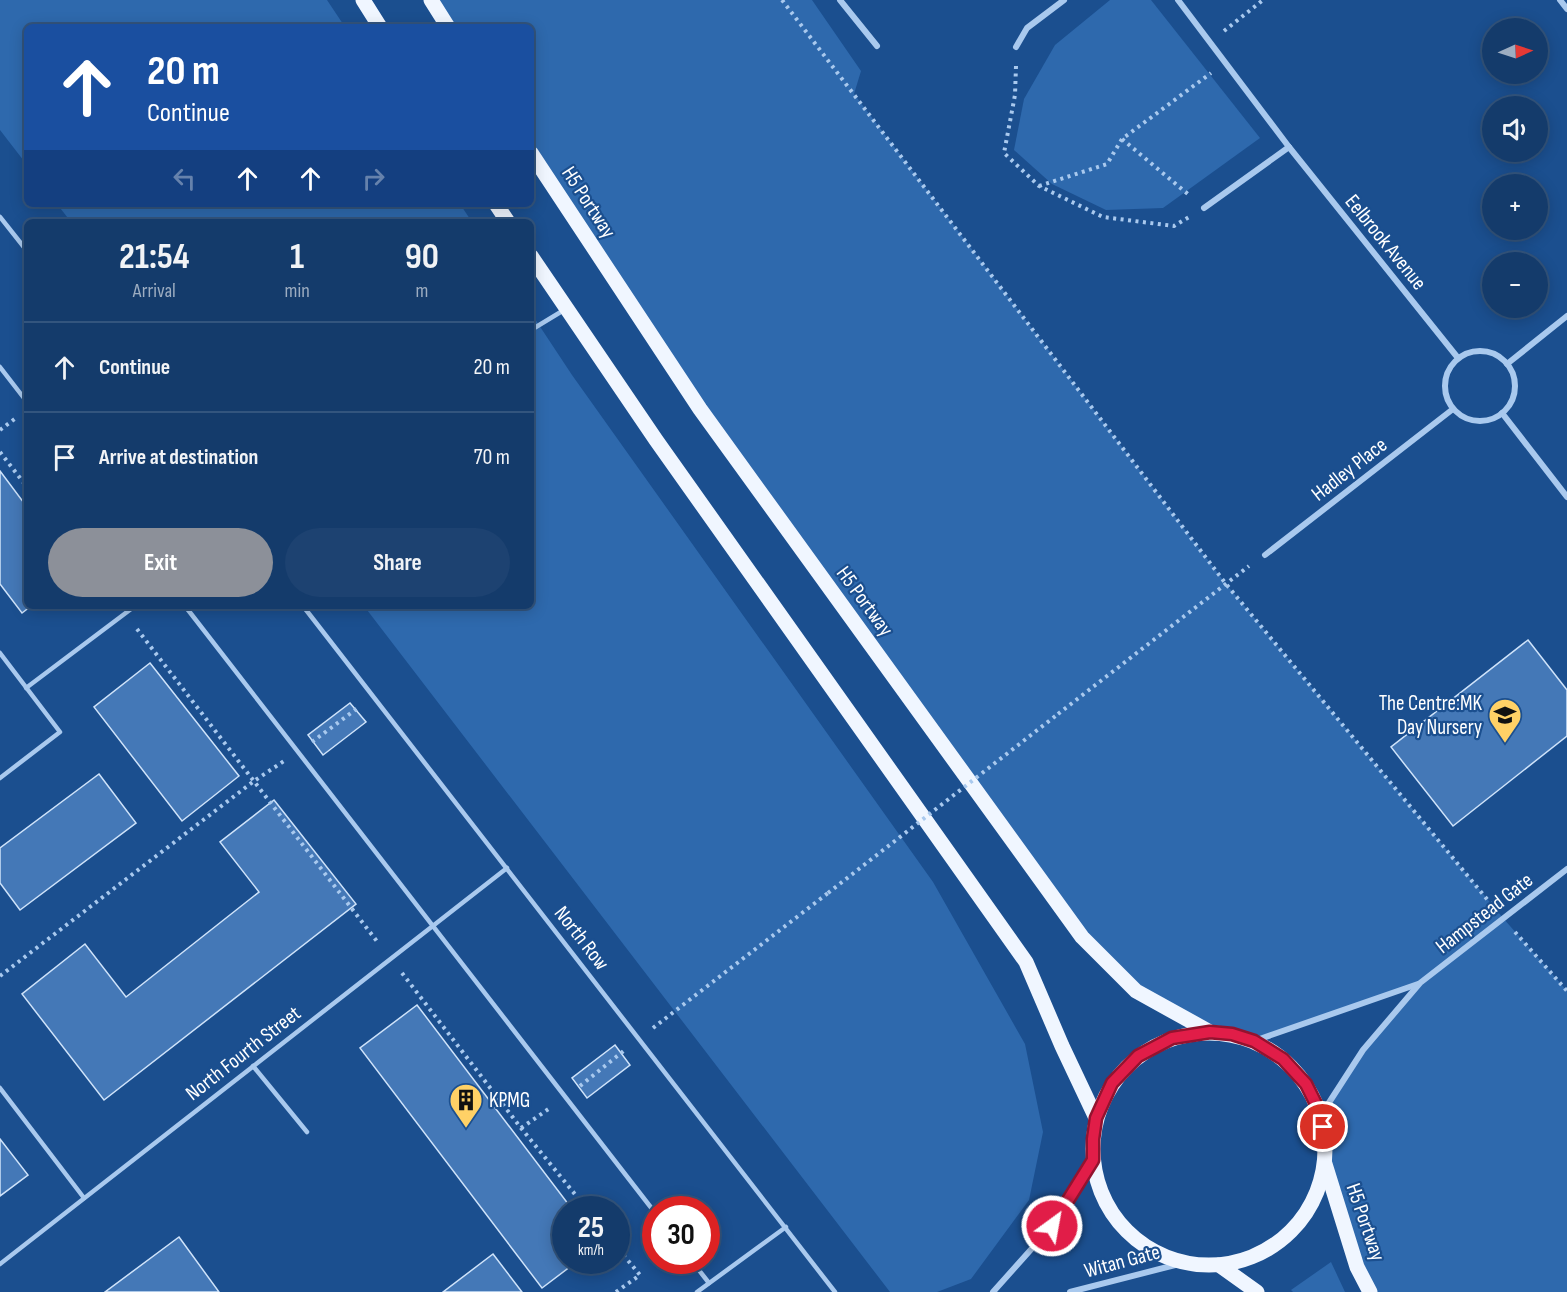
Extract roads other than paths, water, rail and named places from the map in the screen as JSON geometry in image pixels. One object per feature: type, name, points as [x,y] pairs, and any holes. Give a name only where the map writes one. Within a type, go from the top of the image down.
[{"type":"main road","points":[[363,0],[378,24]]},
{"type":"main road","points":[[431,0],[446,24]]},
{"type":"main road","name":"H5 Portway","points":[[534,158],[700,409],[1082,937],[1136,991],[1210,1032]]},
{"type":"main road","points":[[534,260],[656,440],[1026,962],[1096,1118]]},
{"type":"main road","points":[[1210,1032],[1232,1034],[1254,1041],[1283,1059],[1306,1084],[1321,1114],[1325,1139],[1324,1164],[1313,1202],[1289,1233],[1256,1256],[1218,1265],[1183,1263],[1150,1249],[1121,1226],[1102,1196],[1093,1160],[1096,1118],[1112,1083],[1138,1056],[1172,1038],[1210,1032]]},
{"type":"main road","name":"H5 Portway","points":[[1324,1164],[1357,1267],[1370,1292]]},
{"type":"main road","points":[[1218,1265],[1257,1292]]},
{"type":"street","points":[[840,0],[877,46]]},
{"type":"street","points":[[1016,47],[1027,28],[1064,0]]},
{"type":"street","name":"Eelbrook Avenue","points":[[1178,0],[1288,147],[1458,358]]},
{"type":"street","points":[[1560,0],[1567,9]]},
{"type":"street","points":[[1204,208],[1288,147]]},
{"type":"street","points":[[1507,364],[1567,316]]},
{"type":"street","points":[[1490,352],[1507,364],[1513,373],[1514,395],[1502,413],[1493,419],[1472,421],[1453,409],[1447,400],[1444,388],[1450,366],[1458,358],[1468,353],[1490,352]]},
{"type":"street","name":"Hadley Place","points":[[1264,555],[1453,409]]},
{"type":"street","points":[[1502,413],[1567,497]]},
{"type":"street","name":"Hampstead Gate","points":[[1321,1114],[1363,1050],[1420,983],[1567,869]]},
{"type":"street","name":"Hampstead Gate","points":[[1254,1041],[1420,983]]},
{"type":"street","points":[[993,1292],[1052,1226],[1093,1160]]},
{"type":"street","name":"Witan Gate","points":[[1070,1292],[1183,1263]]},
{"type":"lane","points":[[0,216],[24,247]]},
{"type":"lane","points":[[534,328],[566,308]]},
{"type":"lane","points":[[0,367],[24,398]]},
{"type":"lane","points":[[26,688],[131,609]]},
{"type":"lane","points":[[187,609],[642,1196]]},
{"type":"lane","name":"North Row","points":[[305,609],[835,1292]]},
{"type":"lane","points":[[0,653],[60,732],[0,777]]},
{"type":"lane","name":"North Fourth Street","points":[[0,1264],[507,868]]},
{"type":"lane","points":[[253,1066],[306,1132]]},
{"type":"lane","points":[[0,1088],[84,1198]]},
{"type":"lane","points":[[697,1292],[786,1227]]},
{"type":"lane","points":[[702,1274],[709,1283]]},
{"type":"place","name":"The Centre:MK Day Nursery","points":[[1505,744]]},
{"type":"place","name":"KPMG","points":[[466,1129]]}]
